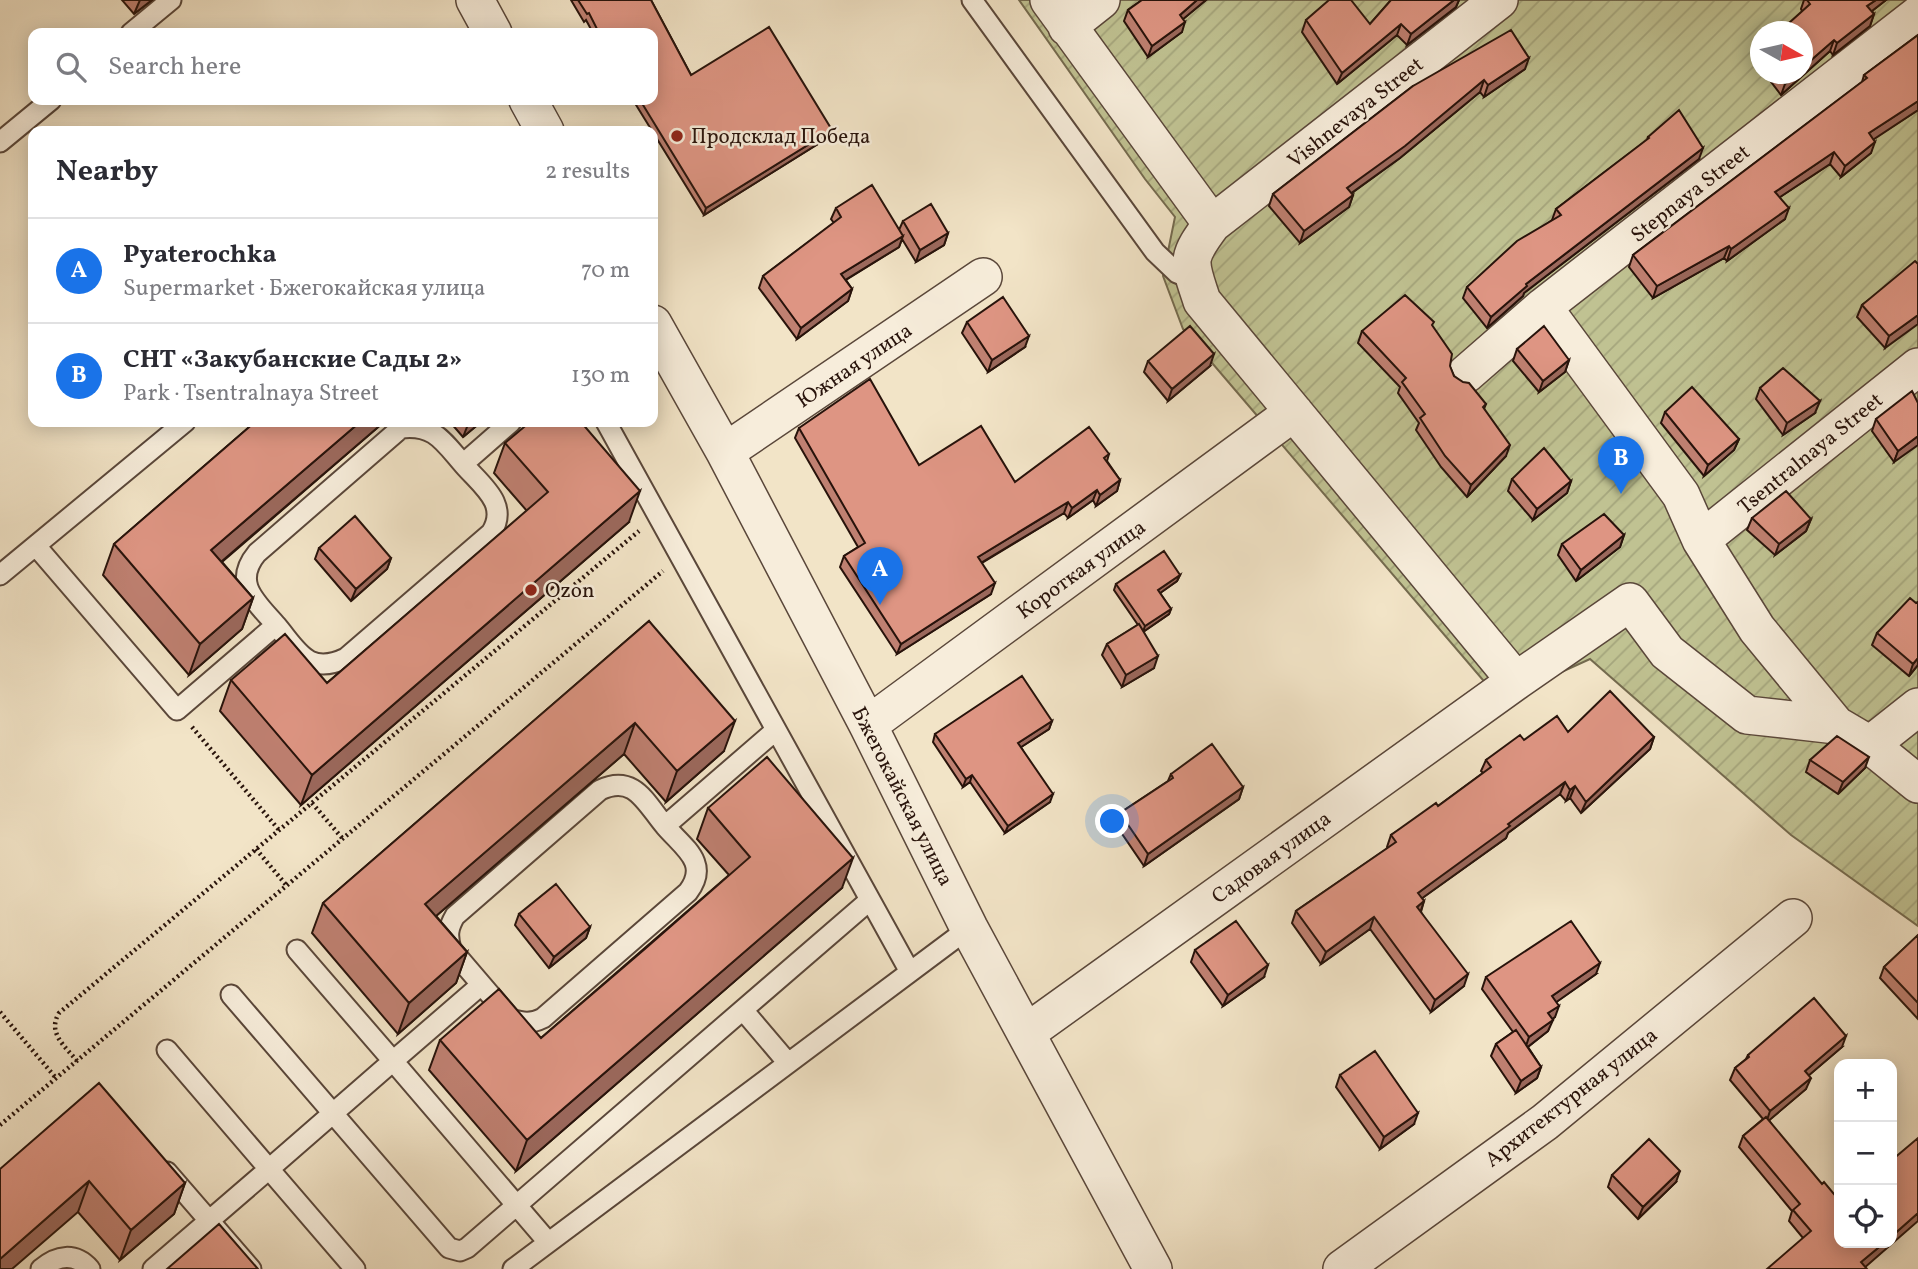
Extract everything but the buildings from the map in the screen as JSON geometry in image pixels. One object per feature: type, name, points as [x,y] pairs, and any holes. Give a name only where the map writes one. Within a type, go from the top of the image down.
[{"type":"street","points":[[475,0],[490,28]]},
{"type":"street","name":"Vishnevaya Street","points":[[1195,280],[1190,264],[1196,245],[1212,225],[1499,0]]},
{"type":"street","points":[[1076,9],[1212,225]]},
{"type":"street","name":"Stepnaya Street","points":[[1466,374],[1543,307],[1918,15]]},
{"type":"street","name":"Южная улица","points":[[725,452],[983,277]]},
{"type":"street","points":[[1195,280],[1202,301],[1516,681],[1630,602],[1667,652],[1747,715],[1836,724]]},
{"type":"street","points":[[1543,307],[1681,495],[1701,540],[1757,629],[1836,724],[1870,745],[1918,784]]},
{"type":"street","name":"Бжегокайская улица","points":[[658,333],[725,452],[868,725],[969,928],[1153,1269]]},
{"type":"street","name":"Tsentralnaya Street","points":[[1701,540],[1918,367]]},
{"type":"street","name":"Короткая улица","points":[[868,725],[1294,412]]},
{"type":"street","name":"Садовая улица","points":[[1026,1033],[1516,681]]},
{"type":"street","points":[[1870,745],[1918,707]]},
{"type":"street","name":"Архитектурная улица","points":[[1342,1269],[1545,1122],[1793,918]]},
{"type":"lane","points":[[137,28],[171,0]]},
{"type":"lane","points":[[972,0],[1155,252],[1177,273],[1195,280]]},
{"type":"lane","points":[[0,142],[45,105]]},
{"type":"lane","points":[[0,575],[179,427]]},
{"type":"lane","points":[[408,427],[401,428],[257,553],[247,565],[244,578],[253,598],[308,663],[333,664],[346,657],[491,533],[498,522],[499,510],[495,501],[440,437],[420,427]]},
{"type":"lane","points":[[463,464],[505,427]]},
{"type":"lane","points":[[609,427],[910,972]]},
{"type":"lane","points":[[36,546],[177,710],[276,625]]},
{"type":"lane","points":[[665,826],[776,730]]},
{"type":"lane","points":[[614,784],[625,784],[635,790],[665,826],[695,860],[697,881],[688,892],[543,1018],[533,1023],[511,1019],[451,949],[447,937],[455,916],[600,790],[614,784]]},
{"type":"lane","points":[[231,995],[449,1248],[460,1251],[517,1206],[870,900]]},
{"type":"lane","points":[[513,1269],[969,928]]},
{"type":"lane","points":[[297,950],[548,1242]]},
{"type":"lane","points":[[153,1269],[481,985]]},
{"type":"lane","points":[[743,1010],[789,1063]]},
{"type":"lane","points":[[167,1050],[355,1269]]},
{"type":"lane","points":[[158,1161],[251,1269]]},
{"type":"lane","points":[[41,1269],[50,1261],[64,1256],[84,1262],[90,1269]]},
{"type":"path","points":[[77,1061],[56,1035],[54,1027],[59,1013],[657,515]]},
{"type":"path","points":[[0,1125],[680,556]]},
{"type":"path","points":[[177,710],[279,830]]},
{"type":"path","points":[[313,803],[343,839]]},
{"type":"path","points":[[256,849],[287,886]]},
{"type":"path","points":[[0,1012],[56,1078]]},
{"type":"green space","points":[[1019,0],[1918,0],[1918,926],[1791,835],[1590,659],[1500,700],[1183,329],[1163,276],[1175,217],[1145,179]]},
{"type":"place","name":"Продсклад Победа","points":[[677,136]]},
{"type":"place","name":"СНТ «Закубанские Сады 2»","points":[[1621,494]]},
{"type":"place","name":"Ozon","points":[[531,590]]},
{"type":"place","name":"Pyaterochka","points":[[880,605]]}]
